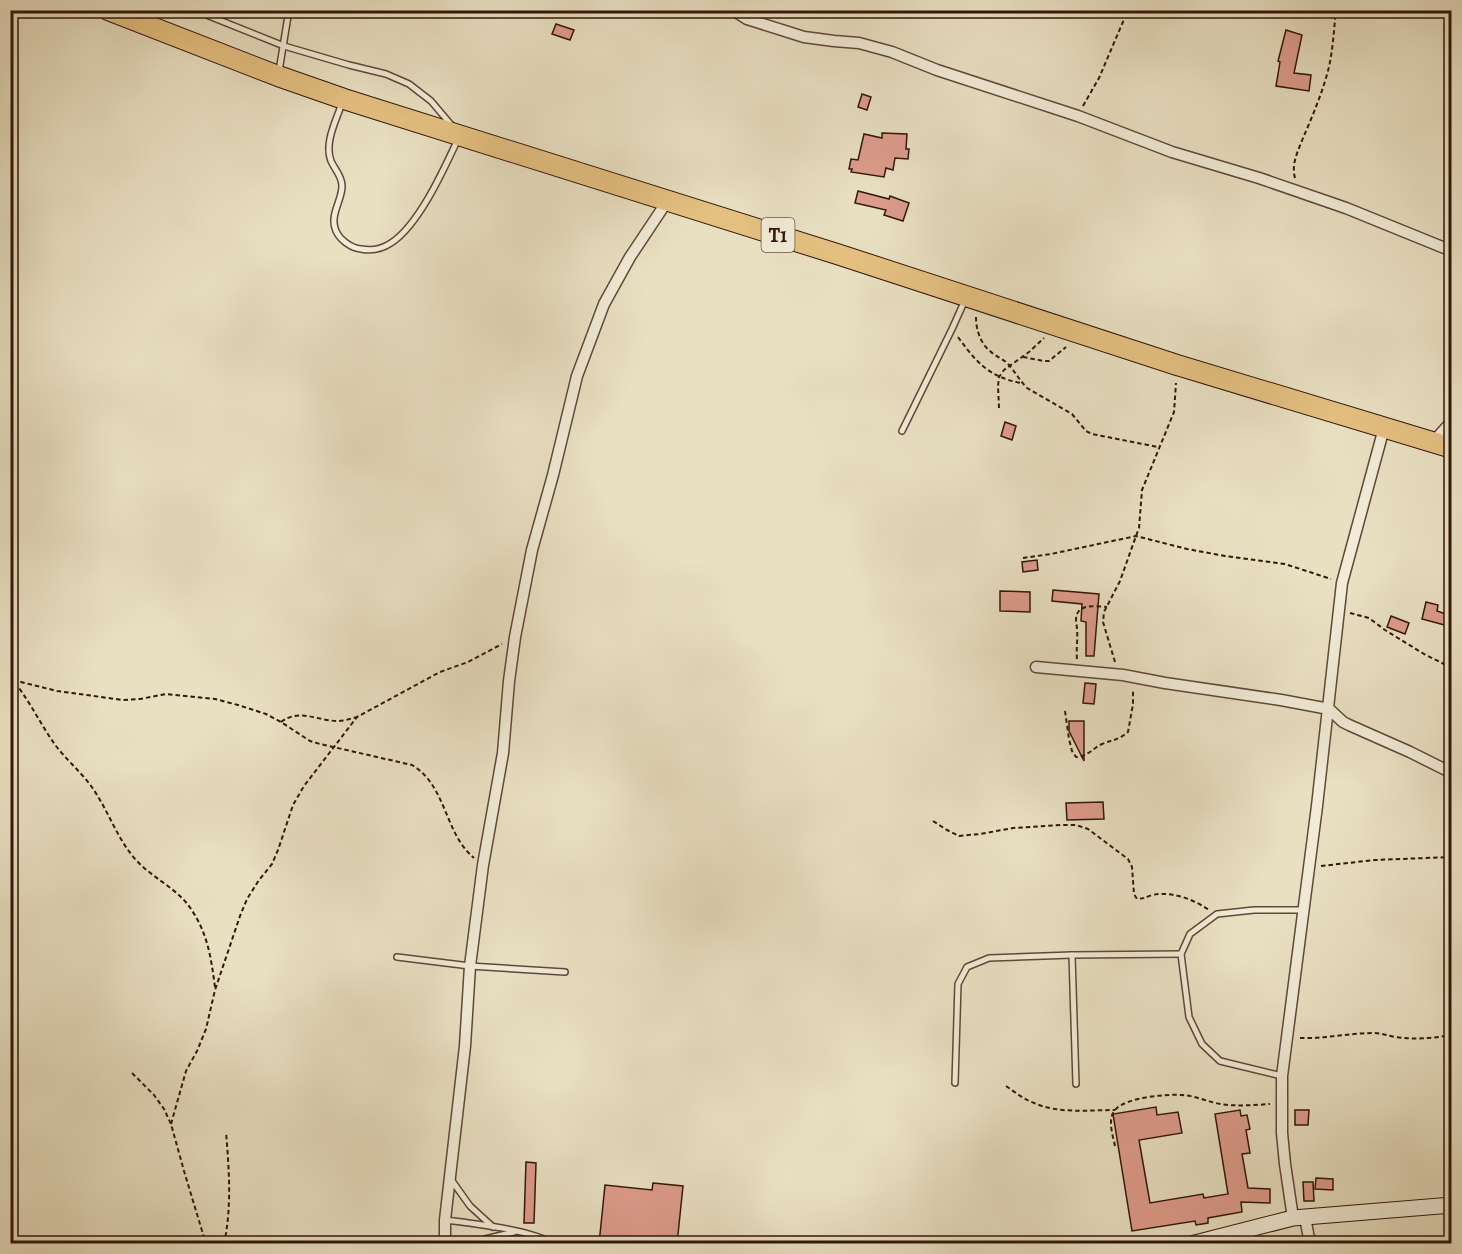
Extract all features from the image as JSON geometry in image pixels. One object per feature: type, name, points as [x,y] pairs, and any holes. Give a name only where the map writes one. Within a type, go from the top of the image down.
[{"type":"highway","name":"T1","points":[[108,10],[344,99],[668,200],[1177,365],[1442,446]]},
{"type":"street","points":[[733,10],[747,19],[804,37],[859,43],[892,52],[937,70],[1078,116],[1172,153],[1259,178],[1346,208],[1452,251]]},
{"type":"street","points":[[444,1244],[449,1177],[465,1046],[470,966],[483,865],[502,753],[509,681],[532,550],[577,376],[604,304],[630,257],[668,200]]},
{"type":"street","points":[[1442,446],[1452,421]]},
{"type":"street","points":[[1310,1244],[1299,1217],[1284,1154],[1282,1076],[1329,709],[1342,583],[1384,428]]},
{"type":"street","points":[[1036,667],[1128,676],[1329,709],[1343,722],[1452,773]]},
{"type":"street","points":[[1191,1244],[1299,1217],[1452,1205]]},
{"type":"lane","points":[[194,10],[284,46],[386,74],[409,84],[431,101],[460,136],[428,200],[407,228],[392,243],[376,250],[359,249],[344,242],[335,230],[334,215],[342,187],[340,176],[328,153],[332,133],[344,99]]},
{"type":"lane","points":[[278,76],[289,10]]},
{"type":"lane","points":[[902,431],[952,328],[971,298]]},
{"type":"lane","points":[[1282,1076],[1220,1061],[1202,1044],[1189,1017],[1181,954],[1190,934],[1217,914],[1254,910],[1304,910]]},
{"type":"lane","points":[[955,1083],[958,984],[967,967],[989,958],[1181,954]]},
{"type":"lane","points":[[1072,955],[1076,1084]]},
{"type":"lane","points":[[397,957],[470,966],[566,972]]},
{"type":"lane","points":[[449,1177],[470,1206],[493,1227]]},
{"type":"lane","points":[[445,1220],[539,1237],[552,1244]]},
{"type":"lane","points":[[475,1244],[485,1239],[516,1232]]},
{"type":"path","points":[[1078,116],[1099,78],[1128,10]]},
{"type":"path","points":[[1304,194],[1293,171],[1295,157],[1317,106],[1329,68],[1336,10]]},
{"type":"path","points":[[971,298],[979,335],[984,346],[1009,365],[1021,382],[1035,394],[1072,414],[1092,435],[1160,447]]},
{"type":"path","points":[[999,408],[999,377],[1009,365],[1035,347],[1057,326]]},
{"type":"path","points":[[952,328],[977,361],[988,371],[999,377],[1021,382]]},
{"type":"path","points":[[1022,357],[1049,361],[1070,344],[1086,335]]},
{"type":"path","points":[[1065,711],[1069,739],[1076,757],[1082,757],[1102,744],[1119,740],[1128,732],[1133,704],[1128,676],[1115,662],[1103,622],[1104,612],[1120,581],[1136,537],[1142,490],[1174,412],[1177,365]]},
{"type":"path","points":[[1023,558],[1136,537],[1225,556],[1285,564],[1342,583]]},
{"type":"path","points":[[1077,670],[1077,612],[1093,605],[1107,607]]},
{"type":"path","points":[[1339,609],[1369,618],[1424,654],[1452,668]]},
{"type":"path","points":[[281,722],[292,716],[303,715],[336,721],[357,717],[440,672],[468,662],[516,637]]},
{"type":"path","points":[[12,679],[57,691],[123,700],[166,694],[215,699],[266,714],[310,741],[412,765],[421,770],[437,792],[465,851],[483,865]]},
{"type":"path","points":[[12,679],[57,748],[98,796],[137,863],[178,893],[191,908],[203,930],[210,951],[215,990]]},
{"type":"path","points":[[171,1124],[186,1071],[206,1029],[215,990],[247,899],[272,864],[293,805],[315,771],[357,717]]},
{"type":"path","points":[[933,821],[959,836],[1012,828],[1076,825],[1088,829],[1128,859],[1132,867],[1134,894],[1137,899],[1167,894],[1199,903],[1217,914]]},
{"type":"path","points":[[1309,867],[1369,860],[1452,857]]},
{"type":"path","points":[[1287,1037],[1320,1038],[1377,1033],[1422,1039],[1452,1035]]},
{"type":"path","points":[[132,1073],[159,1102],[171,1124],[206,1244]]},
{"type":"path","points":[[1006,1086],[1022,1098],[1052,1109],[1114,1110]]},
{"type":"path","points":[[1115,1146],[1111,1126],[1114,1110],[1132,1101],[1183,1095],[1226,1105],[1282,1104]]},
{"type":"path","points":[[224,1244],[228,1229],[229,1197],[226,1132]]},
{"type":"building","points":[[556,24],[574,30],[570,40],[552,34]]},
{"type":"building","points":[[1286,30],[1302,35],[1294,73],[1311,75],[1309,91],[1276,86],[1280,62],[1278,61]]},
{"type":"building","points":[[862,94],[871,97],[867,110],[858,107]]},
{"type":"building","points":[[882,133],[907,134],[908,159],[895,158],[893,170],[886,168],[884,177],[851,172],[852,169],[849,169],[851,159],[858,160],[864,134],[882,138]]},
{"type":"building","points":[[858,191],[889,199],[890,196],[909,203],[903,221],[884,215],[886,210],[855,203]]},
{"type":"building","points":[[1005,422],[1016,426],[1012,440],[1001,436]]},
{"type":"building","points":[[1037,560],[1038,570],[1023,572],[1022,562]]},
{"type":"building","points":[[1053,590],[1099,594],[1094,656],[1086,656],[1086,622],[1081,621],[1082,604],[1052,601]]},
{"type":"building","points":[[1000,591],[1030,592],[1030,612],[1000,611]]},
{"type":"building","points":[[1426,602],[1438,605],[1437,611],[1452,616],[1452,627],[1422,619]]},
{"type":"building","points":[[1391,616],[1409,623],[1405,634],[1387,627]]},
{"type":"building","points":[[1085,683],[1096,684],[1094,704],[1083,703]]},
{"type":"building","points":[[1069,721],[1084,721],[1084,761],[1069,731]]},
{"type":"building","points":[[1103,802],[1104,819],[1067,820],[1066,803]]},
{"type":"building","points":[[1156,1107],[1157,1115],[1178,1112],[1182,1133],[1139,1140],[1150,1203],[1203,1194],[1204,1198],[1228,1194],[1215,1114],[1240,1110],[1241,1116],[1247,1115],[1250,1129],[1246,1130],[1250,1153],[1242,1154],[1248,1188],[1270,1189],[1270,1203],[1241,1202],[1242,1212],[1208,1218],[1208,1223],[1196,1225],[1195,1221],[1132,1231],[1113,1114]]},
{"type":"building","points":[[1295,1110],[1309,1110],[1308,1125],[1295,1125]]},
{"type":"building","points":[[526,1162],[536,1163],[534,1223],[524,1223]]},
{"type":"building","points":[[1316,1178],[1333,1179],[1333,1190],[1315,1189]]},
{"type":"building","points":[[1303,1182],[1313,1182],[1314,1201],[1304,1201]]},
{"type":"building","points":[[653,1183],[683,1186],[677,1244],[599,1244],[605,1185],[652,1190]]}]
